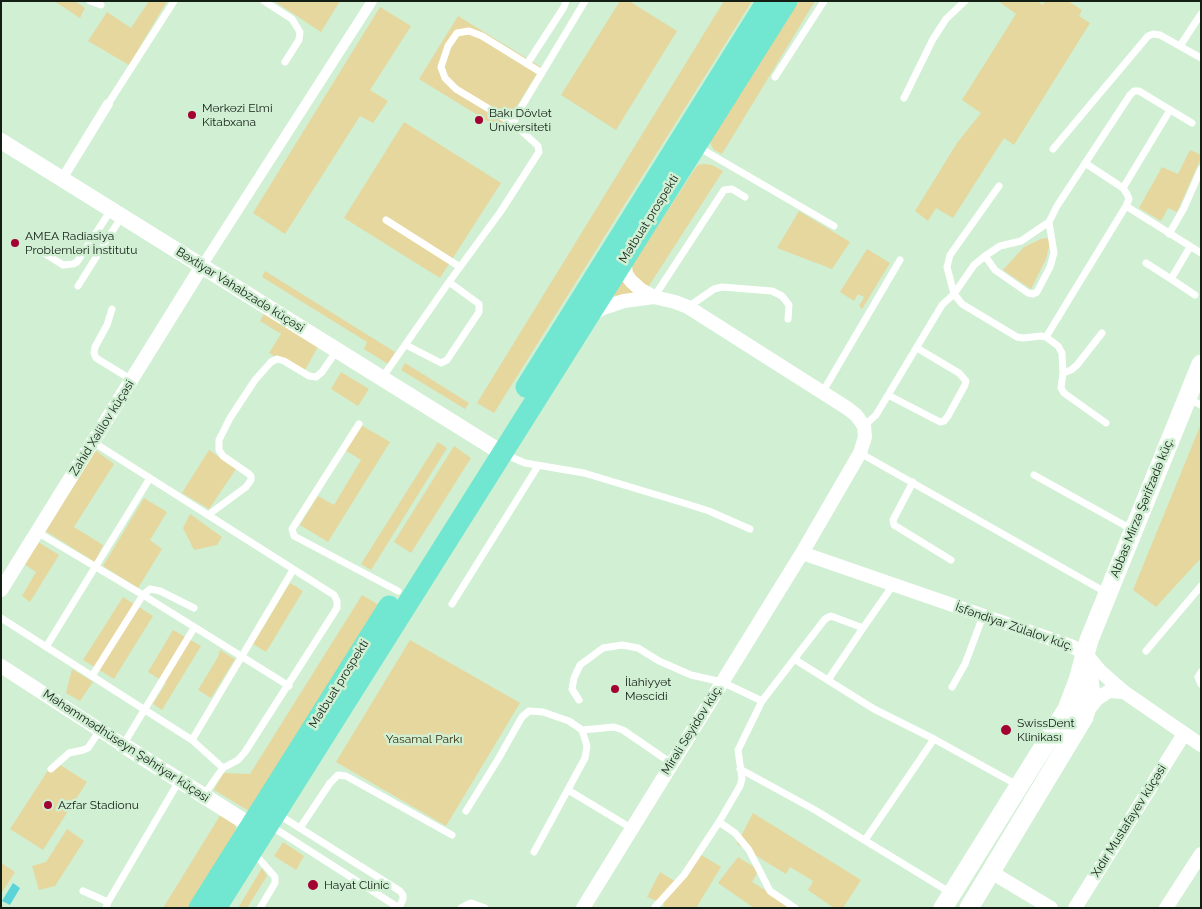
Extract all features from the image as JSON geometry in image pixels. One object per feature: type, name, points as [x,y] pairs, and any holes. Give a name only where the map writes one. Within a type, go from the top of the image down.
[{"type":"main road","name":"Mətbuat prospekti","points":[[199,908],[265,821],[767,1]]},
{"type":"main road","name":"Mətbuat prospekti","points":[[216,908],[252,851],[265,821],[398,591],[494,447],[588,317],[787,1]]},
{"type":"main road","name":"Abbas Mirzə Şərifzadə küç.","points":[[947,900],[1067,709],[1078,680],[1085,653],[1133,530],[1194,402],[1201,364]]},
{"type":"main road","name":"Abbas Mirzə Şərifzadə küç.","points":[[969,908],[1084,716],[1091,693],[1085,653]]},
{"type":"street","points":[[202,266],[372,1]]},
{"type":"street","points":[[62,179],[108,104]]},
{"type":"street","name":"Bəxtiyar Vahabzadə küçəsi","points":[[1,141],[494,447]]},
{"type":"street","points":[[624,259],[626,274],[641,290],[654,297],[688,307],[856,415],[864,426],[865,437],[860,453]]},
{"type":"street","name":"Zahid Xəlilov küçəsi","points":[[1,590],[202,266]]},
{"type":"street","points":[[588,317],[613,304],[654,297]]},
{"type":"street","name":"Mirəli Seyidov küç.","points":[[583,908],[802,553],[860,453]]},
{"type":"street","name":"İsfəndiyar Zülalov küç.","points":[[802,553],[1060,641],[1085,653],[1100,671],[1124,692],[1201,745]]},
{"type":"street","name":"Məhəmmədhüseyn Şəhriyar küçəsi","points":[[1,666],[204,796],[265,821]]},
{"type":"street","points":[[1084,716],[1102,694],[1109,691],[1124,692]]},
{"type":"street","name":"Xıdır Mustafayev küçəsi","points":[[1074,908],[1184,734]]},
{"type":"street","points":[[1166,908],[1201,854]]},
{"type":"street","points":[[991,872],[1052,908]]},
{"type":"lane","points":[[90,1],[101,5]]},
{"type":"lane","points":[[108,104],[174,1]]},
{"type":"lane","points":[[264,1],[292,19],[300,32],[298,40],[285,62]]},
{"type":"lane","points":[[527,64],[566,1]]},
{"type":"lane","points":[[514,124],[516,116],[586,1]]},
{"type":"lane","points":[[775,77],[824,1]]},
{"type":"lane","points":[[904,98],[933,39],[946,19],[965,1]]},
{"type":"lane","points":[[1180,46],[1201,14]]},
{"type":"lane","points":[[382,378],[501,211],[539,152],[538,146],[514,124],[456,89],[445,78],[441,67],[448,46],[457,33],[469,31],[482,36],[542,73]]},
{"type":"lane","points":[[1053,148],[1148,36],[1160,34],[1201,58]]},
{"type":"lane","points":[[864,426],[876,415],[942,305],[954,294],[966,276],[985,256],[1000,246],[1021,241],[1049,222],[1057,206],[1134,91],[1139,91],[1192,124]]},
{"type":"lane","points":[[1122,188],[1170,110]]},
{"type":"lane","points":[[696,146],[834,226]]},
{"type":"lane","points":[[1046,337],[1129,199],[1122,188],[1085,163]]},
{"type":"lane","points":[[1169,234],[1184,208],[1201,168]]},
{"type":"lane","points":[[999,186],[950,255],[947,268],[954,294],[962,304],[1017,337],[1046,337],[1058,346],[1062,353],[1063,373],[1061,388],[1064,393],[1106,424]]},
{"type":"lane","points":[[654,297],[724,190],[732,189],[745,197]]},
{"type":"lane","points":[[1126,206],[1201,253]]},
{"type":"lane","points":[[44,253],[62,265],[77,262],[117,213]]},
{"type":"lane","points":[[78,286],[117,213]]},
{"type":"lane","points":[[386,220],[460,267]]},
{"type":"lane","points":[[985,256],[995,270],[1028,293],[1033,294],[1037,292],[1050,267],[1054,253],[1049,222]]},
{"type":"lane","points":[[1171,279],[1190,247]]},
{"type":"lane","points":[[822,393],[900,260]]},
{"type":"lane","points":[[1146,263],[1195,295]]},
{"type":"lane","points":[[406,345],[441,363],[447,360],[478,312],[479,304],[449,282]]},
{"type":"lane","points":[[688,307],[714,289],[772,291],[782,296],[789,305],[788,319]]},
{"type":"lane","points":[[112,309],[94,353],[96,358],[132,380]]},
{"type":"lane","points":[[1063,373],[1078,365],[1102,333]]},
{"type":"lane","points":[[888,395],[940,422],[944,421],[948,416],[966,381],[959,373],[916,348]]},
{"type":"lane","points":[[208,515],[246,487],[251,480],[249,474],[223,456],[219,450],[219,440],[230,418],[255,380],[271,362],[277,359],[284,361],[309,376],[316,377],[322,372],[337,349]]},
{"type":"lane","points":[[359,424],[292,529],[294,536],[398,591]]},
{"type":"lane","points":[[93,442],[334,595],[337,602],[337,608],[246,752],[238,760],[223,768],[204,796]]},
{"type":"lane","points":[[494,447],[513,459],[538,466],[584,473],[709,511],[750,529]]},
{"type":"lane","points":[[860,453],[1108,594]]},
{"type":"lane","points":[[452,604],[538,466]]},
{"type":"lane","points":[[1034,475],[1133,530]]},
{"type":"lane","points":[[46,647],[150,478]]},
{"type":"lane","points":[[914,482],[892,520],[894,525],[951,560]]},
{"type":"lane","points":[[37,532],[143,595],[289,686]]},
{"type":"lane","points":[[192,740],[293,570]]},
{"type":"lane","points":[[828,680],[893,585]]},
{"type":"lane","points":[[1146,651],[1201,586]]},
{"type":"lane","points":[[92,676],[143,595],[150,590],[160,591],[194,608]]},
{"type":"lane","points":[[653,907],[684,875],[740,786],[742,779],[738,750],[762,701],[825,619],[831,616],[863,628]]},
{"type":"lane","points":[[952,688],[965,664],[983,616]]},
{"type":"lane","points":[[1,618],[192,740],[223,768]]},
{"type":"lane","points":[[123,745],[194,628]]},
{"type":"lane","points":[[579,700],[572,689],[574,678],[580,665],[603,648],[622,645],[638,648],[659,661],[691,675],[722,682],[762,701]]},
{"type":"lane","points":[[794,659],[874,709],[934,739],[1019,786]]},
{"type":"lane","points":[[1201,672],[1198,677],[1201,684]]},
{"type":"lane","points":[[466,811],[522,717],[529,711],[543,712],[569,721],[582,730],[587,746],[585,758],[534,852]]},
{"type":"lane","points":[[582,730],[614,727],[623,730],[671,763]]},
{"type":"lane","points":[[51,769],[69,753],[88,748],[100,730]]},
{"type":"lane","points":[[864,840],[934,739]]},
{"type":"lane","points":[[740,769],[864,840],[947,900]]},
{"type":"lane","points":[[300,828],[338,775],[346,776],[452,835]]},
{"type":"lane","points":[[83,891],[107,905],[179,781]]},
{"type":"lane","points":[[568,790],[631,828]]},
{"type":"lane","points":[[265,821],[300,828],[400,891],[403,899],[399,908],[265,821]]},
{"type":"lane","points":[[719,822],[735,833],[749,850],[770,891],[795,908]]},
{"type":"lane","points":[[252,851],[275,877],[275,883],[260,908]]},
{"type":"lane","points":[[461,908],[471,903],[485,908]]},
{"type":"green space","points":[[54,1],[75,1],[85,8],[80,18]]},
{"type":"green space","points":[[149,1],[167,1],[129,65],[88,41],[107,12],[131,28]]},
{"type":"green space","points":[[274,1],[340,1],[321,32]]},
{"type":"green space","points":[[620,1],[629,1],[677,31],[616,130],[561,95]]},
{"type":"green space","points":[[724,1],[752,1],[494,413],[477,403]]},
{"type":"green space","points":[[796,1],[815,1],[722,154],[714,150],[710,139]]},
{"type":"green space","points":[[998,1],[1037,1],[1043,5],[1045,1],[1068,1],[1082,10],[1079,16],[1090,23],[1014,145],[1004,138],[953,218],[936,208],[928,221],[915,211],[957,143],[981,113],[962,100],[1016,14]]},
{"type":"green space","points":[[380,7],[411,26],[370,90],[388,101],[373,123],[360,116],[285,234],[253,213]]},
{"type":"green space","points":[[458,16],[541,67],[502,130],[419,79]]},
{"type":"green space","points":[[404,122],[501,183],[440,278],[344,218]]},
{"type":"green space","points":[[1190,150],[1201,155],[1201,158],[1177,212],[1168,208],[1161,221],[1139,208],[1162,167],[1178,174]]},
{"type":"green space","points":[[698,165],[712,165],[723,171],[649,286],[643,286],[632,275],[631,267],[694,170]]},
{"type":"green space","points":[[799,211],[850,242],[832,269],[777,248]]},
{"type":"green space","points":[[1048,238],[1050,243],[1046,259],[1031,289],[1003,270],[1024,247],[1041,239]]},
{"type":"green space","points":[[867,249],[890,263],[862,309],[859,306],[864,297],[858,294],[854,301],[840,292]]},
{"type":"green space","points":[[265,271],[395,352],[388,364],[364,349],[367,342],[262,277]]},
{"type":"green space","points":[[623,280],[635,294],[612,296]]},
{"type":"green space","points":[[266,310],[320,343],[304,372],[269,353],[281,334],[260,321]]},
{"type":"green space","points":[[405,363],[469,403],[465,409],[401,370]]},
{"type":"green space","points":[[341,372],[369,389],[358,406],[331,389]]},
{"type":"green space","points":[[1201,424],[1201,558],[1156,607],[1133,590]]},
{"type":"green space","points":[[361,425],[390,442],[328,542],[300,525],[318,496],[334,505],[361,460],[345,450]]},
{"type":"green space","points":[[438,442],[447,448],[371,570],[361,564]]},
{"type":"green space","points":[[454,446],[471,458],[411,553],[394,542]]},
{"type":"green space","points":[[95,450],[114,464],[74,527],[103,545],[95,562],[44,530]]},
{"type":"green space","points":[[209,450],[236,469],[209,509],[182,493]]},
{"type":"green space","points":[[144,498],[167,512],[150,540],[162,549],[138,588],[103,566]]},
{"type":"green space","points":[[190,514],[222,537],[217,545],[194,550],[183,528]]},
{"type":"green space","points":[[38,542],[59,555],[30,602],[22,596],[36,572],[24,564]]},
{"type":"green space","points":[[290,583],[303,591],[266,652],[253,644]]},
{"type":"green space","points":[[362,595],[379,605],[249,811],[214,790],[223,773],[250,774]]},
{"type":"green space","points":[[123,597],[153,616],[114,679],[83,660]]},
{"type":"green space","points":[[173,630],[201,646],[162,710],[153,704],[166,683],[148,672]]},
{"type":"green space","name":"Yasamal Parkı","points":[[410,640],[520,703],[446,826],[336,762]]},
{"type":"green space","points":[[220,650],[235,659],[211,698],[198,690],[218,657]]},
{"type":"green space","points":[[72,669],[93,682],[80,701],[66,693]]},
{"type":"green space","name":"Azfar Stadionu","points":[[54,761],[87,782],[43,850],[10,829]]},
{"type":"green space","points":[[753,813],[861,880],[843,908],[834,908],[808,890],[813,881],[790,867],[786,874],[737,844]]},
{"type":"green space","points":[[221,814],[235,823],[236,831],[188,908],[163,908]]},
{"type":"green space","points":[[67,829],[84,841],[55,886],[39,890],[32,866],[46,862]]},
{"type":"green space","points":[[283,842],[304,856],[296,870],[274,856]]},
{"type":"green space","points":[[695,851],[721,867],[696,908],[663,908],[664,904],[647,897],[660,872],[676,882]]},
{"type":"green space","points":[[738,857],[759,870],[752,882],[794,908],[754,908],[718,883]]},
{"type":"green space","points":[[1,863],[15,872],[1,894]]},
{"type":"green space","points":[[262,868],[267,876],[247,908],[238,908]]},
{"type":"water","points":[[13,883],[20,888],[10,905],[2,901]]},
{"type":"place","name":"Mərkəzi Elmi Kitabxana","points":[[192,115]]},
{"type":"place","name":"Bakı Dövlət Universiteti","points":[[479,120]]},
{"type":"place","name":"AMEA Radiasiya Problemləri İnstitutu","points":[[15,243]]},
{"type":"place","name":"İlahiyyət Məscidi","points":[[615,689]]},
{"type":"place","name":"SwissDent Klinikası","points":[[1006,730]]},
{"type":"place","name":"Azfar Stadionu","points":[[48,805]]},
{"type":"place","name":"Hayat Clinic","points":[[313,885]]}]
